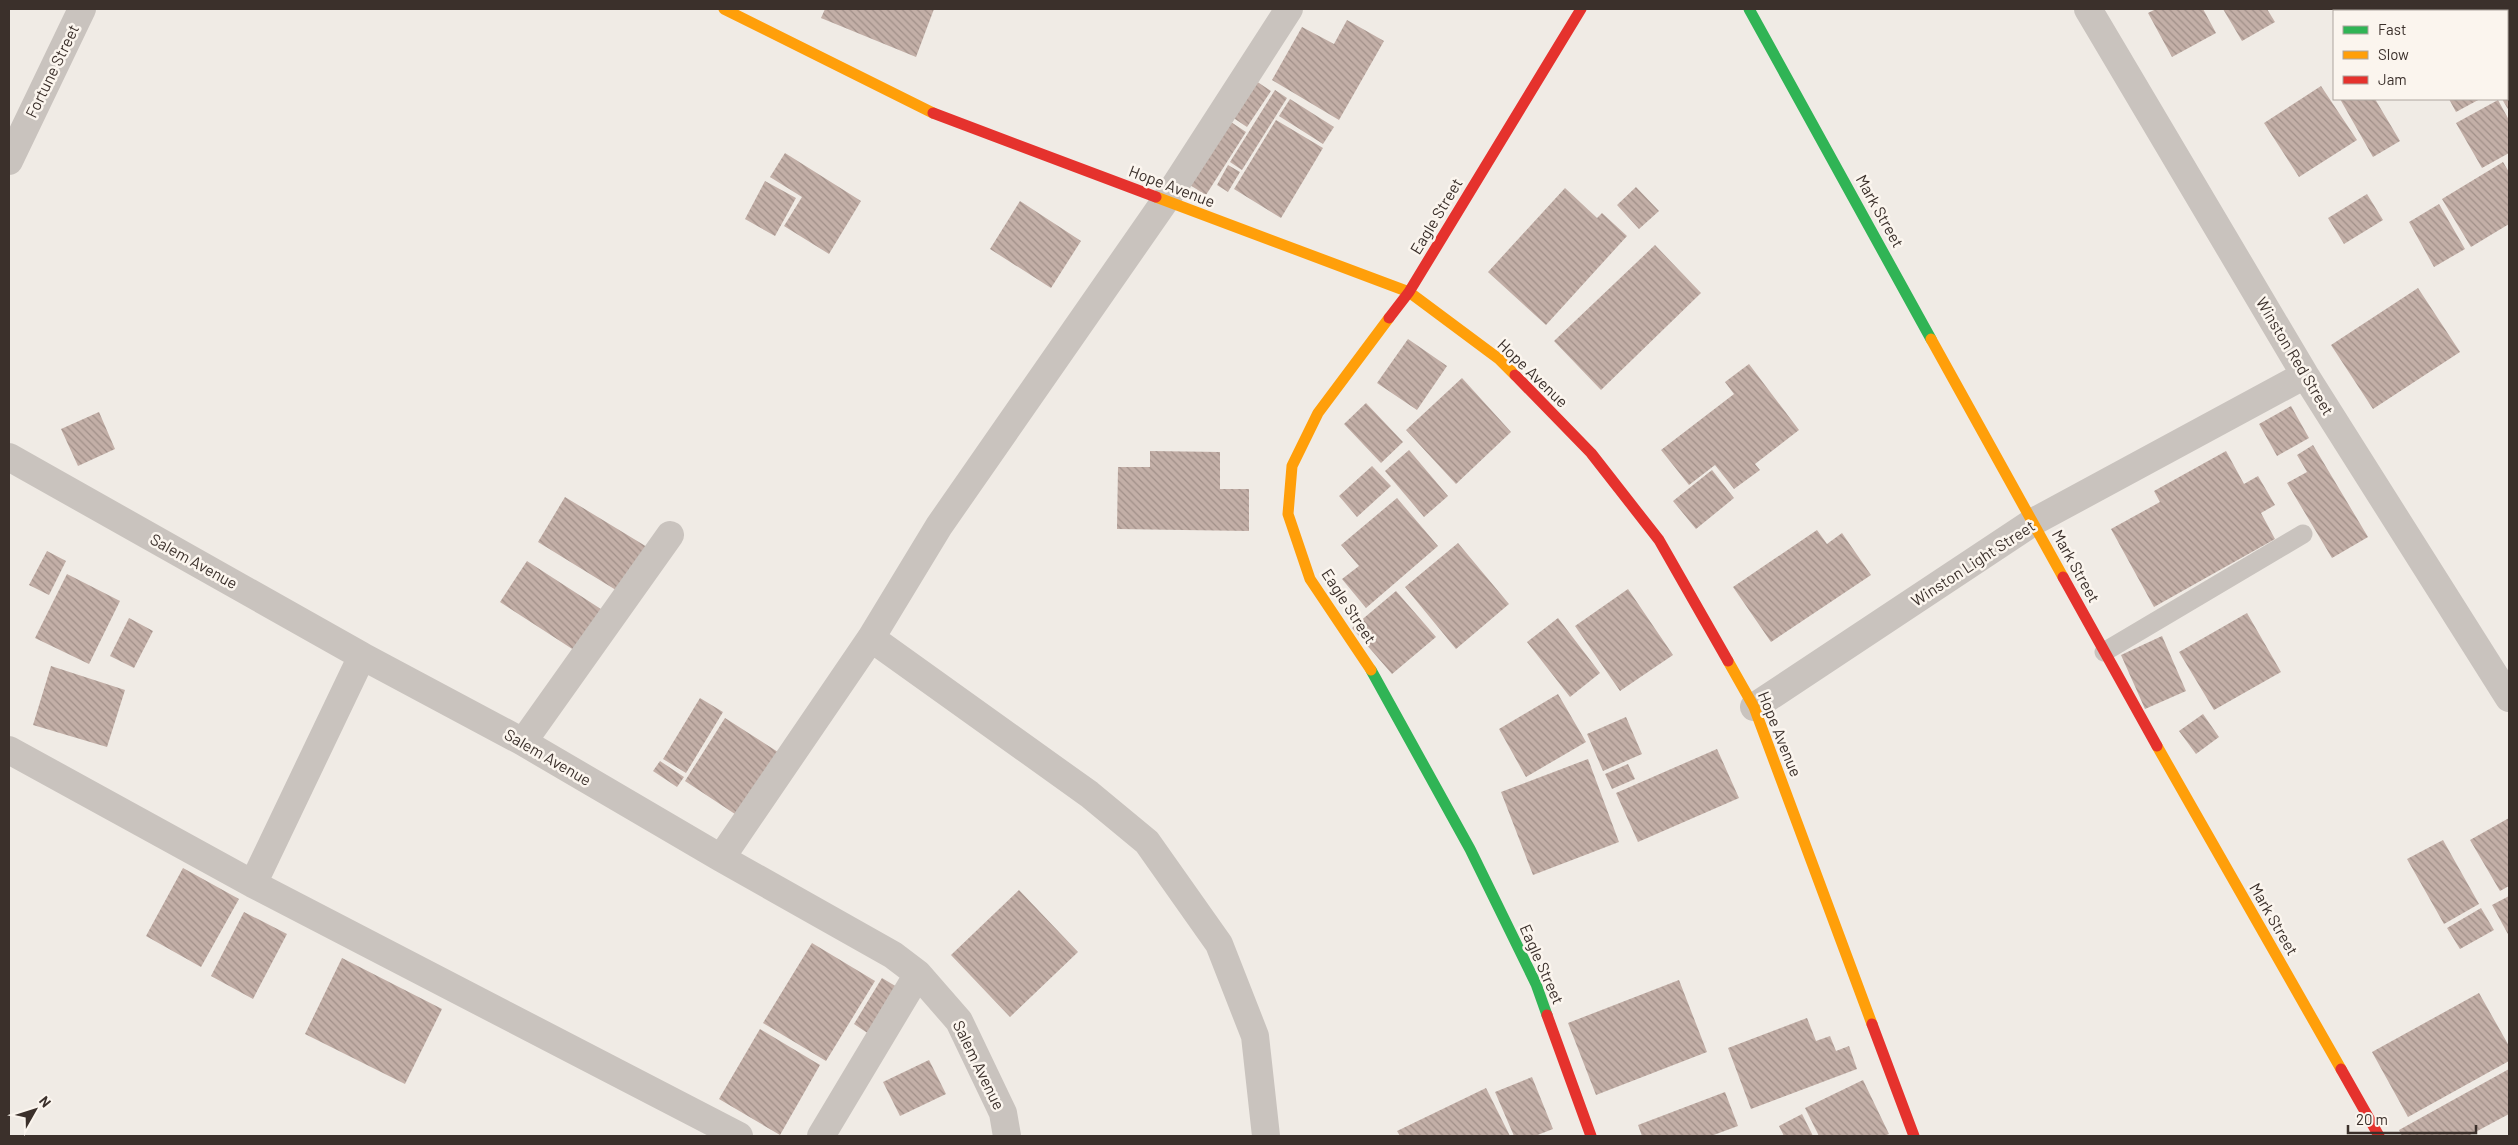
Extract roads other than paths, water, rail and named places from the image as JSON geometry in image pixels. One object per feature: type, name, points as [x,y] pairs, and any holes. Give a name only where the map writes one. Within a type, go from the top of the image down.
[{"type":"street","name":"Fortune Street","points":[[9,160],[82,9]]},
{"type":"street","name":"Hope Avenue","points":[[724,9],[942,117],[1409,292],[1499,360],[1591,453],[1659,540],[1754,707],[1914,1136]]},
{"type":"street","points":[[721,858],[871,638],[939,526],[1165,201],[1290,9]]},
{"type":"street","name":"Eagle Street","points":[[1581,9],[1409,292],[1318,413],[1292,466],[1288,514],[1310,580],[1368,664],[1470,850],[1532,976],[1591,1136]]},
{"type":"street","name":"Mark Street","points":[[1750,9],[2104,652],[2379,1136]]},
{"type":"street","name":"Winston Red Street","points":[[2088,9],[2305,375],[2509,698]]},
{"type":"street","name":"Winston Light Street","points":[[1754,707],[2033,522],[2305,375]]},
{"type":"street","name":"Salem Avenue","points":[[9,457],[362,656],[523,742],[721,858],[893,955],[918,974],[959,1021],[1003,1113],[1007,1136]]},
{"type":"street","points":[[523,742],[670,535]]},
{"type":"street","points":[[871,638],[1089,794],[1147,842],[1219,944],[1255,1036],[1266,1136]]},
{"type":"street","points":[[253,884],[362,656]]},
{"type":"street","points":[[9,750],[253,884],[739,1136]]},
{"type":"street","points":[[821,1136],[918,974]]},
{"type":"lane","points":[[2104,652],[2304,534]]}]
